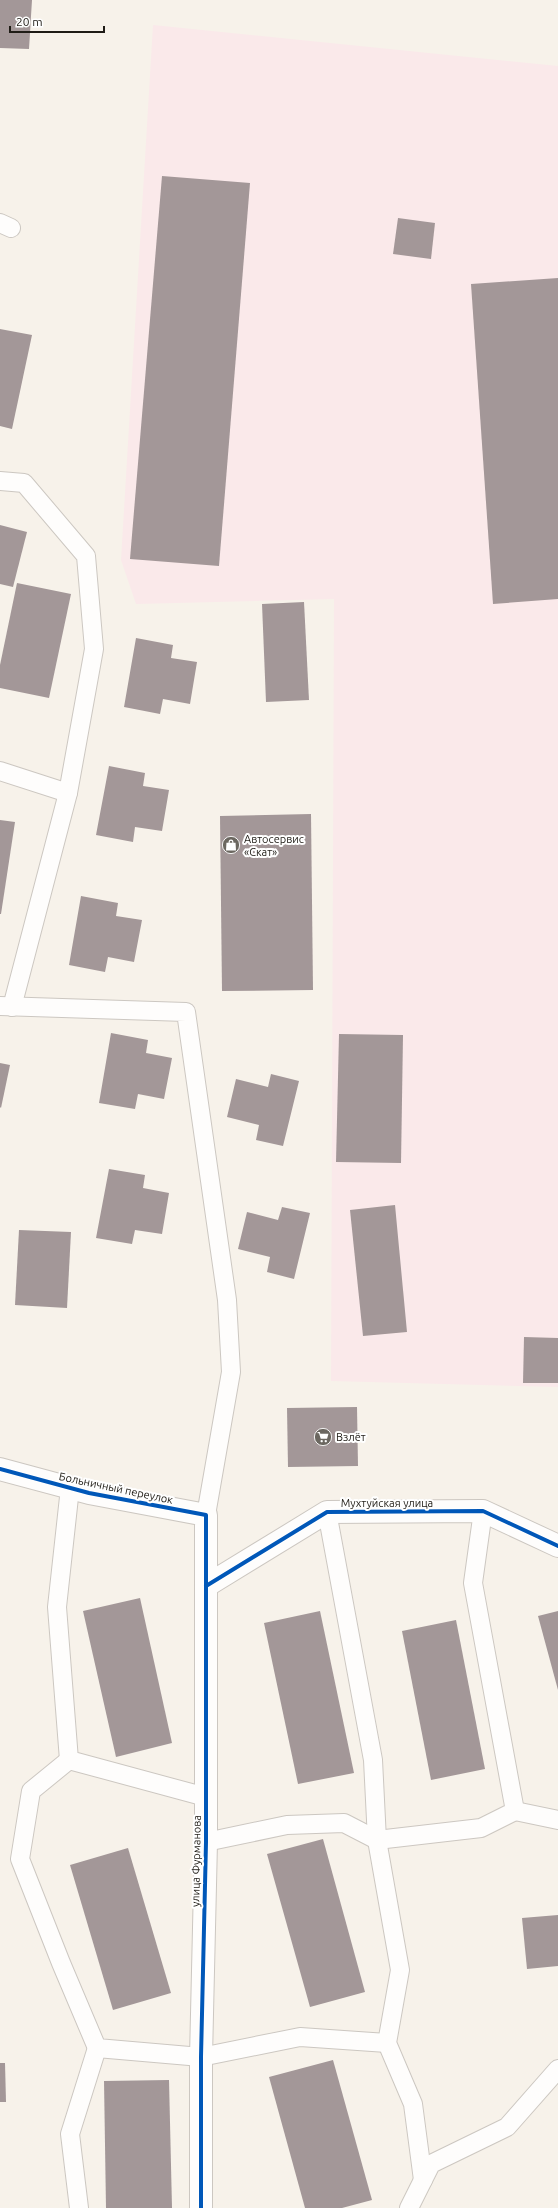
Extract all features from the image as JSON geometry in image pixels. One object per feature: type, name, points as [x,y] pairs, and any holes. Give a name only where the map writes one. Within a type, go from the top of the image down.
[{"type":"street","name":"Больничный переулок","points":[[0,1469],[70,1488],[206,1515]]},
{"type":"street","name":"Мухтуйская улица","points":[[206,1586],[327,1512],[483,1511],[558,1546]]},
{"type":"street","name":"улица Фурманова","points":[[201,2208],[201,2057],[206,1842],[206,1515]]},
{"type":"lane","points":[[0,481],[24,483],[86,556],[94,650],[68,793],[6,1007],[186,1012],[227,1300],[231,1372],[206,1515]]},
{"type":"lane","points":[[0,771],[68,793]]},
{"type":"lane","points":[[69,1760],[57,1607],[70,1488]]},
{"type":"lane","points":[[483,1511],[473,1583],[515,1811]]},
{"type":"lane","points":[[327,1512],[373,1760],[377,1840],[400,1970],[387,2043],[413,2104],[423,2180]]},
{"type":"lane","points":[[69,1760],[206,1797]]},
{"type":"lane","points":[[69,1760],[31,1791],[20,1859],[61,1964],[98,2048],[70,2134],[79,2208]]},
{"type":"lane","points":[[206,1842],[287,1825],[344,1823],[377,1840],[481,1828],[515,1811],[558,1820]]},
{"type":"lane","points":[[98,2048],[201,2057],[300,2037],[387,2043]]},
{"type":"lane","points":[[409,2208],[431,2164],[507,2127],[558,2069]]},
{"type":"shaded area","points":[[153,25],[558,66],[558,1387],[331,1381],[334,599],[136,604],[121,560]]},
{"type":"building","points":[[0,0],[32,0],[29,49],[0,48]]},
{"type":"building","points":[[162,176],[250,183],[219,566],[130,559]]},
{"type":"building","points":[[398,218],[435,223],[431,259],[393,254]]},
{"type":"building","points":[[558,278],[558,599],[493,604],[471,284]]},
{"type":"building","points":[[0,329],[32,335],[12,429],[0,426]]},
{"type":"building","points":[[0,525],[27,532],[13,587],[0,584]]},
{"type":"building","points":[[17,583],[71,594],[49,698],[0,688],[0,665]]},
{"type":"building","points":[[304,602],[309,700],[266,702],[262,604]]},
{"type":"building","points":[[136,638],[173,645],[171,658],[197,662],[190,704],[163,699],[160,714],[124,707]]},
{"type":"building","points":[[109,766],[145,773],[143,786],[169,790],[162,831],[135,827],[133,842],[96,835]]},
{"type":"building","points":[[311,814],[313,990],[222,991],[220,816]]},
{"type":"building","points":[[0,820],[15,822],[1,914],[0,914]]},
{"type":"building","points":[[81,896],[118,903],[116,916],[142,920],[134,962],[108,957],[105,972],[69,965]]},
{"type":"building","points":[[111,1033],[148,1040],[146,1053],[172,1058],[164,1099],[138,1094],[135,1109],[99,1103]]},
{"type":"building","points":[[339,1034],[403,1035],[401,1163],[336,1162]]},
{"type":"building","points":[[0,1063],[10,1065],[1,1108],[0,1107]]},
{"type":"building","points":[[271,1074],[299,1081],[283,1146],[256,1140],[259,1125],[227,1117],[236,1079],[268,1087]]},
{"type":"building","points":[[109,1169],[145,1175],[143,1188],[169,1193],[162,1234],[135,1230],[132,1244],[96,1238]]},
{"type":"building","points":[[395,1205],[407,1332],[363,1336],[350,1210]]},
{"type":"building","points":[[282,1207],[310,1213],[294,1279],[267,1272],[270,1257],[238,1249],[247,1212],[278,1220]]},
{"type":"building","points":[[19,1230],[71,1232],[67,1308],[15,1305]]},
{"type":"building","points":[[524,1337],[558,1338],[558,1383],[523,1383]]},
{"type":"building","name":"Взлёт","points":[[357,1407],[358,1466],[288,1467],[287,1408]]},
{"type":"building","points":[[140,1598],[172,1743],[116,1757],[83,1611]]},
{"type":"building","points":[[320,1611],[354,1773],[298,1784],[264,1623]]},
{"type":"building","points":[[558,1611],[558,1690],[538,1616]]},
{"type":"building","points":[[456,1620],[485,1769],[431,1780],[402,1631]]},
{"type":"building","points":[[323,1839],[365,1992],[310,2007],[267,1854]]},
{"type":"building","points":[[128,1848],[171,1993],[113,2010],[70,1865]]},
{"type":"building","points":[[558,1915],[558,1966],[527,1969],[522,1918]]},
{"type":"building","points":[[333,2060],[372,2200],[342,2208],[305,2208],[269,2077]]},
{"type":"building","points":[[0,2063],[5,2063],[6,2102],[0,2102]]},
{"type":"building","points":[[169,2080],[172,2208],[106,2208],[104,2081]]},
{"type":"cycle path","points":[[0,1469],[89,1493],[206,1515],[206,1842],[201,2057],[201,2208]]},
{"type":"cycle path","points":[[206,1586],[327,1512],[483,1511],[558,1546]]},
{"type":"place","name":"Автосервис «Скат»","points":[[231,845]]},
{"type":"place","name":"Взлёт","points":[[323,1437]]}]
